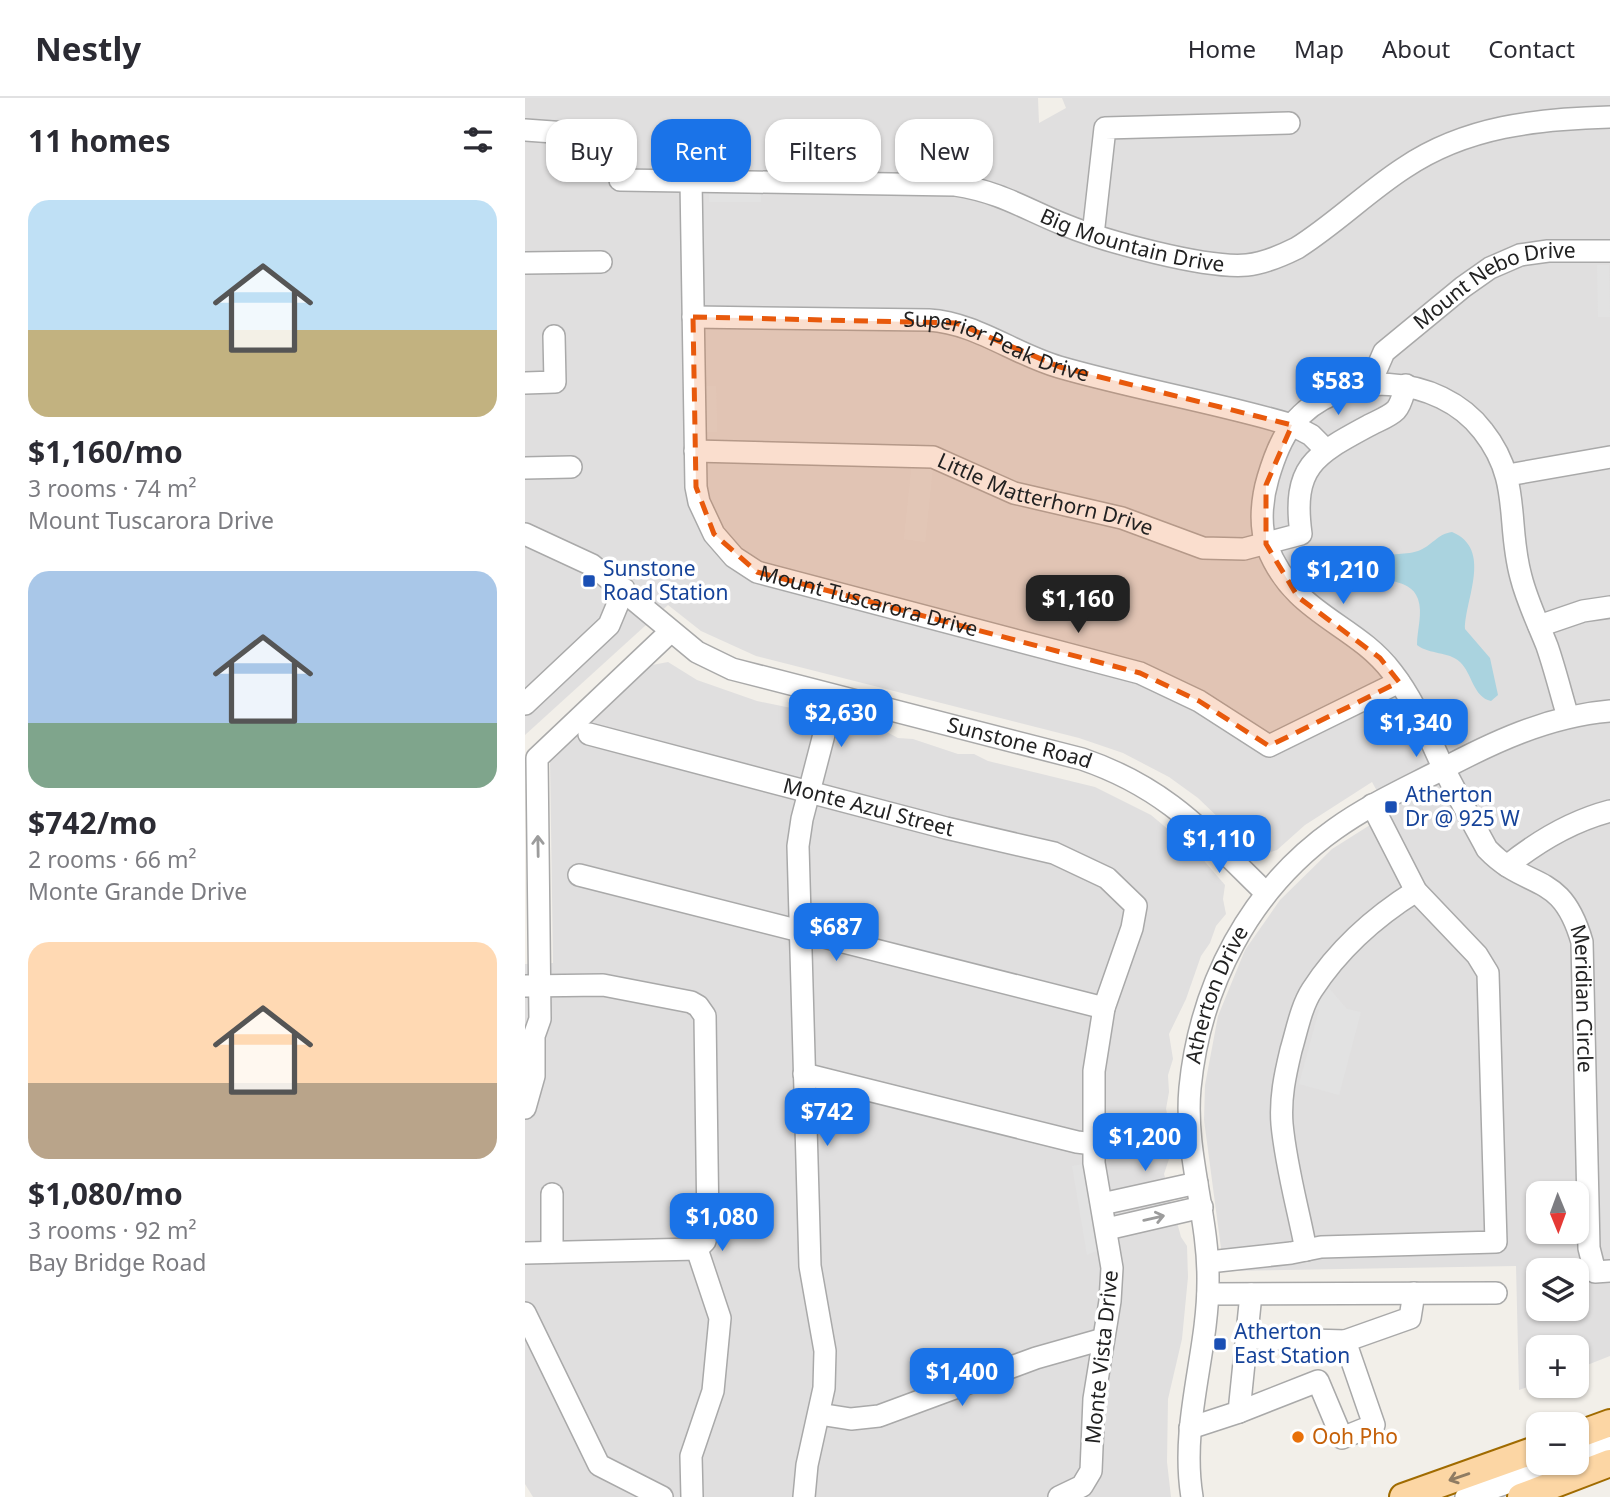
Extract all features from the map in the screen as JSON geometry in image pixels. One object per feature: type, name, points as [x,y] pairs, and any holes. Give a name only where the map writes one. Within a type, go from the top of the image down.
[{"type":"main road","points":[[1589,1431],[1610,1423]]},
{"type":"main road","points":[[1403,1497],[1526,1454]]},
{"type":"main road","points":[[1521,1497],[1610,1463]]},
{"type":"street","name":"Big Mountain Drive","points":[[751,182],[955,185],[997,194],[1093,235],[1221,265],[1264,261],[1314,237],[1403,168],[1440,148],[1507,126],[1540,120],[1610,117]]},
{"type":"street","points":[[1093,235],[1105,128],[1289,123]]},
{"type":"street","points":[[525,130],[546,132]]},
{"type":"street","name":"Mount Tuscarora Drive","points":[[691,182],[696,487],[709,526],[723,546],[757,572],[1140,673],[1199,701],[1269,746],[1399,682]]},
{"type":"street","name":"Mount Nebo Drive","points":[[1370,384],[1384,352],[1463,286],[1490,268],[1520,255],[1548,251],[1610,251]]},
{"type":"street","points":[[525,263],[601,262]]},
{"type":"street","name":"Superior Peak Drive","points":[[693,317],[929,320],[956,323],[1004,347],[1061,367],[1291,425],[1311,435],[1325,449]]},
{"type":"street","points":[[525,383],[555,382],[554,336]]},
{"type":"street","points":[[1266,544],[1263,506],[1266,485],[1291,425],[1328,399],[1370,384],[1406,385],[1441,397],[1472,417],[1493,445],[1508,475],[1514,551],[1527,599],[1539,626],[1568,717]]},
{"type":"street","points":[[1325,449],[1394,412],[1406,385]]},
{"type":"street","name":"Little Matterhorn Drive","points":[[695,451],[933,457],[1014,493],[1122,519],[1203,548],[1223,551],[1266,544],[1301,534],[1299,508],[1304,477],[1325,449]]},
{"type":"street","points":[[1508,475],[1610,457]]},
{"type":"street","points":[[525,468],[571,467]]},
{"type":"street","name":"Sunstone Road","points":[[525,534],[583,560],[624,589],[697,652],[732,669],[1082,759],[1129,778],[1193,820],[1266,893]]},
{"type":"street","name":"Meridian Circle","points":[[1266,544],[1298,597],[1380,658],[1399,682],[1487,849],[1507,866],[1559,895],[1574,913],[1582,942],[1589,1248],[1595,1272],[1610,1271]]},
{"type":"street","points":[[525,704],[609,625],[624,589]]},
{"type":"street","points":[[1539,626],[1583,611],[1610,607]]},
{"type":"street","points":[[525,753],[537,736],[664,626]]},
{"type":"street","points":[[531,986],[537,758],[664,626]]},
{"type":"street","points":[[804,1497],[807,1465],[824,1388],[825,1351],[810,1266],[798,846],[808,792],[834,696]]},
{"type":"street","name":"Atherton Drive","points":[[1192,1497],[1190,1428],[1208,1294],[1209,1262],[1189,1115],[1194,1055],[1201,1020],[1227,953],[1266,893],[1304,853],[1372,805],[1444,768],[1537,726],[1568,717],[1610,711]]},
{"type":"street","name":"Monte Azul Street","points":[[589,734],[1054,853],[1107,878],[1136,906]]},
{"type":"street","points":[[1209,1262],[1306,1250],[1496,1242],[1488,973],[1477,955],[1416,891],[1372,805]]},
{"type":"street","points":[[1507,866],[1534,844],[1589,817],[1610,811]]},
{"type":"street","points":[[579,875],[1104,1008]]},
{"type":"street","points":[[525,889],[531,986],[540,1019],[534,1036],[534,1076],[525,1108]]},
{"type":"street","points":[[1306,1250],[1286,1164],[1281,1102],[1283,1082],[1303,1009],[1312,990],[1353,941],[1388,908],[1416,891]]},
{"type":"street","name":"Monte Vista Drive","points":[[1059,1497],[1075,1491],[1088,1479],[1092,1462],[1094,1399],[1112,1268],[1093,1144],[1094,1071],[1104,1008],[1132,928],[1136,906]]},
{"type":"street","points":[[525,1252],[697,1249],[705,1241],[708,1228],[703,1011],[691,1002],[637,989],[603,985],[531,986]]},
{"type":"street","points":[[804,1074],[1093,1144]]},
{"type":"street","points":[[1102,1204],[1197,1183]]},
{"type":"street","points":[[552,1194],[552,1252]]},
{"type":"street","points":[[1107,1229],[1202,1207]]},
{"type":"street","points":[[692,1497],[691,1456],[713,1391],[720,1318],[697,1249]]},
{"type":"street","points":[[1248,1338],[1345,1341],[1410,1318],[1414,1293]]},
{"type":"street","points":[[1208,1294],[1496,1293]]},
{"type":"street","points":[[1239,1412],[1251,1294]]},
{"type":"street","points":[[525,1313],[599,1465],[662,1497]]},
{"type":"street","points":[[819,1414],[851,1419],[879,1416],[1036,1358],[1103,1339]]},
{"type":"street","points":[[1190,1428],[1318,1381],[1342,1438],[1374,1424],[1345,1341]]},
{"type":"street","points":[[1589,1438],[1610,1432]]},
{"type":"street","points":[[1589,1455],[1610,1447]]},
{"type":"street","points":[[1466,1497],[1530,1475]]},
{"type":"highlighted area","points":[[693,317],[956,323],[1060,367],[1292,425],[1266,485],[1266,544],[1298,597],[1380,658],[1399,682],[1269,746],[1199,701],[1140,673],[757,572],[714,534],[696,487]]},
{"type":"shaded area","points":[[525,98],[1038,98],[1039,123],[1066,108],[1062,98],[1610,98],[1610,1356],[1589,1364],[1589,1335],[1526,1335],[1526,1387],[1519,1390],[1516,1266],[1224,1271],[1204,1120],[1205,1085],[1218,1016],[1245,950],[1280,900],[1332,849],[1389,813],[1372,782],[1305,825],[1277,850],[1262,855],[1255,853],[1198,798],[1169,777],[1123,753],[1079,738],[756,656],[701,631],[668,605],[525,735]]},
{"type":"shaded area","points":[[761,190],[761,202],[709,202],[709,191]]},
{"type":"shaded area","points":[[1597,265],[1609,265],[1610,317],[1598,317]]},
{"type":"shaded area","points":[[705,386],[716,386],[717,432],[705,432]]},
{"type":"shaded area","points":[[912,464],[933,466],[925,542],[904,539]]},
{"type":"shaded area","points":[[668,662],[697,680],[757,701],[801,710],[866,730],[885,731],[898,738],[913,739],[958,754],[974,754],[988,761],[1095,787],[1151,815],[1200,856],[1225,885],[1223,899],[1226,914],[1216,926],[1210,943],[1201,956],[1186,999],[1169,1034],[1173,1059],[1168,1075],[1166,1109],[1169,1122],[1167,1138],[1171,1153],[1164,1174],[1181,1237],[1187,1246],[1188,1277],[1182,1339],[1168,1399],[1167,1462],[1171,1497],[533,1497],[525,1484],[525,964],[553,963],[550,760],[652,665]]},
{"type":"shaded area","points":[[1329,988],[1347,1009],[1361,1012],[1339,1095],[1299,1084],[1319,1010],[1314,1009]]},
{"type":"shaded area","points":[[1087,1163],[1101,1249],[1087,1255],[1072,1166]]},
{"type":"water","points":[[1452,532],[1464,540],[1471,550],[1474,562],[1465,629],[1490,658],[1498,695],[1491,701],[1476,690],[1460,662],[1417,645],[1420,616],[1418,599],[1408,587],[1381,575],[1375,562],[1385,556],[1418,551],[1442,535]]},
{"type":"place","name":"Sunstone Road Station","points":[[589,581]]},
{"type":"place","name":"Atherton Dr @ 925 W","points":[[1391,807]]},
{"type":"place","name":"Atherton East Station","points":[[1220,1344]]},
{"type":"place","name":"Ooh Pho","points":[[1298,1437]]}]
